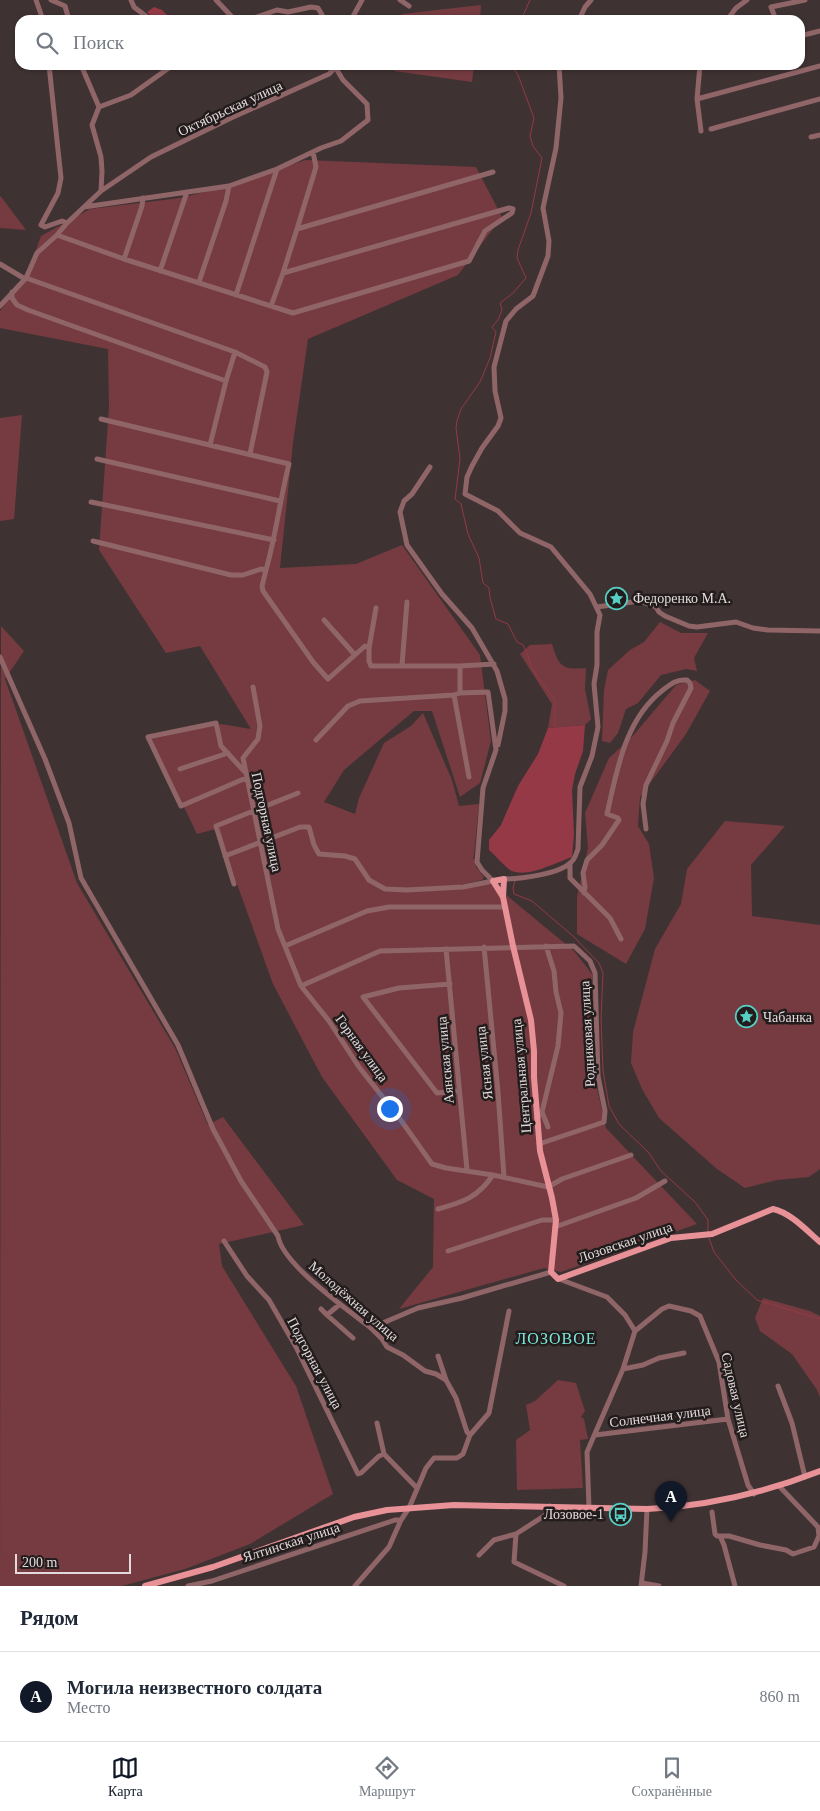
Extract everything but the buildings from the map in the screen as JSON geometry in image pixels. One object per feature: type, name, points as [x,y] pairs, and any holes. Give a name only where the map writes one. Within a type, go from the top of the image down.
[{"type":"main road","points":[[493,881],[504,879],[503,897]]},
{"type":"main road","name":"Центральная улица","points":[[493,881],[503,897],[531,1020],[540,1115],[539,1144],[552,1198],[555,1223],[551,1272]]},
{"type":"main road","name":"Лозовская улица","points":[[558,1279],[670,1238],[712,1234],[773,1209],[780,1210],[790,1216],[820,1242]]},
{"type":"main road","points":[[551,1272],[558,1279]]},
{"type":"main road","points":[[145,1586],[213,1567],[354,1518],[388,1510],[454,1505],[675,1508],[754,1494],[820,1471]]},
{"type":"street","points":[[36,0],[40,15]]},
{"type":"street","points":[[51,0],[65,6],[68,15]]},
{"type":"street","points":[[131,0],[134,7],[144,15]]},
{"type":"street","points":[[216,0],[230,15]]},
{"type":"street","points":[[354,15],[362,0]]},
{"type":"street","points":[[400,0],[409,6]]},
{"type":"street","points":[[581,15],[591,0]]},
{"type":"street","points":[[731,15],[736,8],[747,0]]},
{"type":"street","points":[[774,15],[772,8],[805,0]]},
{"type":"street","points":[[262,15],[277,10],[288,12],[311,7],[318,8],[322,15]]},
{"type":"street","points":[[805,34],[820,30]]},
{"type":"street","points":[[697,99],[820,66]]},
{"type":"street","points":[[50,70],[61,178],[58,193],[41,225],[45,227],[62,221],[67,223]]},
{"type":"street","points":[[83,70],[99,107],[92,125],[101,157],[101,191]]},
{"type":"street","points":[[99,107],[131,95],[166,70]]},
{"type":"street","name":"Октябрьская улица","points":[[25,278],[36,253],[56,236],[101,191],[151,158],[231,118],[329,74],[332,70]]},
{"type":"street","points":[[84,207],[229,186],[277,170],[313,152],[341,141],[368,120],[367,104],[343,80],[337,70]]},
{"type":"street","points":[[560,70],[556,148],[543,208],[549,241],[548,256],[533,296],[516,309],[506,321],[494,367],[495,391],[501,418],[498,426],[472,466],[467,477],[465,494],[498,511],[520,533],[551,547],[596,605],[600,615]]},
{"type":"street","points":[[700,70],[697,99],[701,131]]},
{"type":"street","points":[[711,129],[820,99]]},
{"type":"street","points":[[811,137],[820,135]]},
{"type":"street","points":[[271,306],[316,167],[313,152]]},
{"type":"street","points":[[236,295],[277,170]]},
{"type":"street","points":[[297,229],[493,172]]},
{"type":"street","points":[[102,178],[108,184],[113,184]]},
{"type":"street","points":[[199,282],[229,186]]},
{"type":"street","points":[[160,271],[187,192]]},
{"type":"street","points":[[124,259],[143,198]]},
{"type":"street","points":[[56,236],[293,313],[469,261],[485,231],[512,213],[513,209],[510,208],[283,273]]},
{"type":"street","points":[[0,264],[25,278],[236,352],[265,367],[267,372],[250,454]]},
{"type":"street","points":[[0,306],[25,278]]},
{"type":"street","points":[[12,292],[12,298],[17,304],[28,310],[226,381]]},
{"type":"street","points":[[210,445],[226,381],[236,352]]},
{"type":"street","points":[[101,419],[289,464],[280,501],[274,540],[262,586],[263,591],[313,662],[328,679],[365,646],[369,648]]},
{"type":"street","points":[[97,459],[280,501]]},
{"type":"street","points":[[430,467],[412,494],[404,501],[400,512],[407,545],[442,594],[472,628],[494,664],[505,698],[505,711],[496,750],[483,788],[477,862],[493,881]]},
{"type":"street","points":[[91,502],[274,540]]},
{"type":"street","points":[[93,541],[231,575],[243,575],[261,569],[266,570]]},
{"type":"street","points":[[596,605],[604,606],[640,601],[656,607],[659,612],[677,622],[697,627],[736,622],[753,628],[768,630],[820,631]]},
{"type":"street","points":[[402,665],[407,602]]},
{"type":"street","points":[[504,879],[518,879],[559,869],[570,864],[575,858],[578,849],[580,787],[592,756],[598,727],[594,684],[597,665],[597,632],[600,615],[604,606]]},
{"type":"street","points":[[376,608],[369,648],[371,666],[494,664]]},
{"type":"street","points":[[324,620],[355,655]]},
{"type":"street","name":"Молодёжная улица","points":[[0,656],[45,759],[69,823],[80,878],[178,1045],[213,1129],[241,1181],[278,1236],[279,1245],[297,1267],[371,1328],[387,1347],[404,1355],[425,1370],[446,1380]]},
{"type":"street","points":[[460,666],[460,694]]},
{"type":"street","points":[[584,893],[583,874],[587,860],[602,845],[619,820],[607,814],[627,737],[642,712],[658,694],[675,682],[687,680],[691,688],[646,784],[643,804],[646,829]]},
{"type":"street","name":"Подгорная улица","points":[[253,688],[260,726],[258,739],[243,758],[244,771],[273,907]]},
{"type":"street","points":[[316,740],[348,706],[360,701],[488,692],[496,750]]},
{"type":"street","points":[[454,695],[469,777]]},
{"type":"street","points":[[244,771],[221,746],[216,723],[148,737],[181,806],[246,778]]},
{"type":"street","points":[[180,769],[228,753]]},
{"type":"street","points":[[234,884],[216,826],[298,793]]},
{"type":"street","points":[[225,856],[300,827],[309,827],[318,854],[345,856],[355,859],[369,880],[385,889],[407,890],[463,887],[493,881]]},
{"type":"street","points":[[570,864],[570,878],[610,918],[621,939]]},
{"type":"street","name":"Горная улица","points":[[273,907],[284,946],[301,986],[329,1021],[359,1067],[400,1118],[432,1164],[548,1187]]},
{"type":"street","points":[[284,946],[368,911],[389,908],[505,907]]},
{"type":"street","name":"Родниковая улица","points":[[301,986],[380,951],[513,946],[574,946],[590,961],[595,973],[598,1076],[605,1111],[604,1122],[539,1144]]},
{"type":"street","points":[[546,946],[554,971],[561,1013],[558,1046],[540,1115],[548,1127]]},
{"type":"street","name":"Ясная улица","points":[[484,947],[504,1177]]},
{"type":"street","name":"Аянская улица","points":[[446,948],[467,1170]]},
{"type":"street","points":[[450,984],[399,988],[362,997],[436,1094],[459,1091]]},
{"type":"street","points":[[548,1187],[562,1179],[631,1155]]},
{"type":"street","points":[[438,1209],[473,1197],[494,1175]]},
{"type":"street","points":[[448,1251],[542,1220],[555,1223],[636,1198],[665,1181]]},
{"type":"street","name":"Подгорная улица","points":[[224,1241],[247,1276],[269,1300],[296,1347],[358,1474],[384,1454]]},
{"type":"street","points":[[371,1328],[418,1308],[462,1298],[551,1272]]},
{"type":"street","points":[[558,1279],[607,1296],[625,1315],[635,1331],[623,1369],[587,1452],[589,1508]]},
{"type":"street","points":[[327,1315],[340,1304]]},
{"type":"street","name":"Садовая улица","points":[[635,1331],[669,1306],[691,1310],[700,1316],[719,1362],[728,1419],[748,1485],[754,1494]]},
{"type":"street","points":[[321,1309],[353,1338]]},
{"type":"street","points":[[355,1586],[389,1547],[409,1508],[426,1468],[434,1458],[460,1457],[464,1454],[470,1436],[489,1413],[509,1311]]},
{"type":"street","points":[[623,1369],[643,1365],[659,1358],[684,1353]]},
{"type":"street","points":[[438,1356],[446,1380],[456,1398],[466,1432],[470,1436]]},
{"type":"street","points":[[778,1386],[792,1423],[805,1477]]},
{"type":"street","name":"Солнечная улица","points":[[595,1435],[728,1419]]},
{"type":"street","points":[[377,1422],[384,1454],[417,1488]]},
{"type":"street","points":[[712,1512],[715,1534],[720,1536],[729,1536],[786,1550],[793,1554],[814,1547],[819,1536],[818,1526],[780,1486]]},
{"type":"street","points":[[479,1555],[494,1540],[516,1534],[547,1514],[550,1506]]},
{"type":"street","points":[[647,1509],[642,1585],[659,1586]]},
{"type":"street","name":"Ялтинская улица","points":[[188,1586],[212,1580],[395,1520],[402,1520]]},
{"type":"street","points":[[516,1534],[514,1562],[564,1586]]},
{"type":"street","points":[[720,1536],[735,1586]]},
{"type":"shaded area","points":[[481,5],[480,15],[402,14]]},
{"type":"shaded area","points":[[154,7],[162,10],[167,15],[150,15],[147,12]]},
{"type":"shaded area","points":[[394,70],[473,70],[472,82]]},
{"type":"shaded area","points":[[305,160],[476,167],[502,217],[458,275],[308,339],[293,443],[280,568],[356,564],[402,545],[480,655],[491,741],[480,783],[460,797],[432,711],[414,711],[344,770],[324,802],[355,814],[359,798],[384,743],[411,726],[423,713],[452,780],[459,806],[479,804],[473,859],[475,859],[476,867],[484,877],[482,880],[456,886],[493,884],[574,951],[592,974],[595,1079],[606,1128],[697,1224],[561,1272],[544,1268],[399,1309],[433,1267],[434,1199],[397,1180],[322,1077],[273,984],[228,859],[219,828],[197,834],[151,739],[221,724],[251,729],[200,646],[166,653],[99,550],[109,407],[108,349],[0,328],[0,311],[26,278],[41,236],[90,209],[180,198],[229,186]]},
{"type":"shaded area","points":[[0,196],[2,198],[26,230],[0,228]]},
{"type":"shaded area","points":[[22,415],[14,519],[0,521],[0,418]]},
{"type":"shaded area","points":[[660,622],[681,633],[708,633],[694,658],[697,671],[686,669],[661,675],[638,703],[626,709],[618,733],[610,743],[602,741],[604,690],[608,670],[630,650],[644,642]]},
{"type":"shaded area","points":[[1,626],[24,651],[5,679],[77,883],[175,1048],[208,1125],[223,1117],[304,1225],[219,1244],[222,1266],[296,1386],[333,1494],[250,1544],[185,1569],[122,1586],[0,1586]]},
{"type":"shaded area","points":[[552,644],[557,658],[563,665],[572,668],[586,668],[585,689],[591,719],[585,725],[548,728],[552,704],[520,654],[530,645]]},
{"type":"shaded area","points":[[695,680],[710,691],[686,734],[640,797],[638,826],[649,844],[654,878],[645,929],[626,964],[577,934],[577,897],[588,848],[585,813],[609,758],[631,738],[676,685]]},
{"type":"shaded area","points":[[585,725],[583,751],[572,790],[574,834],[572,857],[524,873],[510,870],[489,850],[489,840],[501,825],[518,786],[538,754],[548,728]]},
{"type":"shaded area","points":[[725,821],[785,826],[751,865],[752,916],[820,925],[820,1169],[809,1177],[777,1180],[745,1188],[717,1169],[659,1118],[642,1089],[631,1063],[633,1032],[655,949],[681,904],[687,869]]},
{"type":"shaded area","points":[[763,1298],[810,1311],[820,1316],[820,1397],[792,1354],[760,1331],[755,1318]]},
{"type":"shaded area","points":[[558,1380],[576,1383],[585,1411],[581,1417],[584,1419],[588,1439],[580,1440],[583,1488],[517,1490],[516,1440],[530,1430],[526,1405],[535,1401]]},
{"type":"waterway","points":[[523,15],[530,0]]},
{"type":"waterway","points":[[514,70],[534,118],[530,136],[533,146],[542,158],[531,213],[518,250],[517,258],[526,278],[513,293],[500,303],[502,310],[498,320],[492,327],[496,332],[490,358],[480,382],[461,409],[457,421],[456,428],[460,459],[455,499],[461,504],[468,534],[479,558],[483,583],[489,588],[496,619],[508,624],[517,642],[523,645],[537,676],[555,700],[555,727]]},
{"type":"waterway","points":[[515,881],[514,894],[532,901],[573,936],[599,963],[603,973],[601,1018],[603,1071],[609,1106],[619,1124],[649,1153],[661,1171],[695,1202],[708,1220],[708,1232]]},
{"type":"waterway","points":[[709,1238],[714,1252],[736,1280],[757,1300],[820,1319]]},
{"type":"place","name":"Федоренко М.А.","points":[[617,598]]},
{"type":"place","name":"Чабанка","points":[[747,1017]]},
{"type":"place","name":"Лозовое-1","points":[[620,1514]]},
{"type":"place","name":"Могила неизвестного солдата","points":[[671,1522]]},
{"type":"district","name":"ЛОЗОВОЕ","points":[[556,1338]]}]
